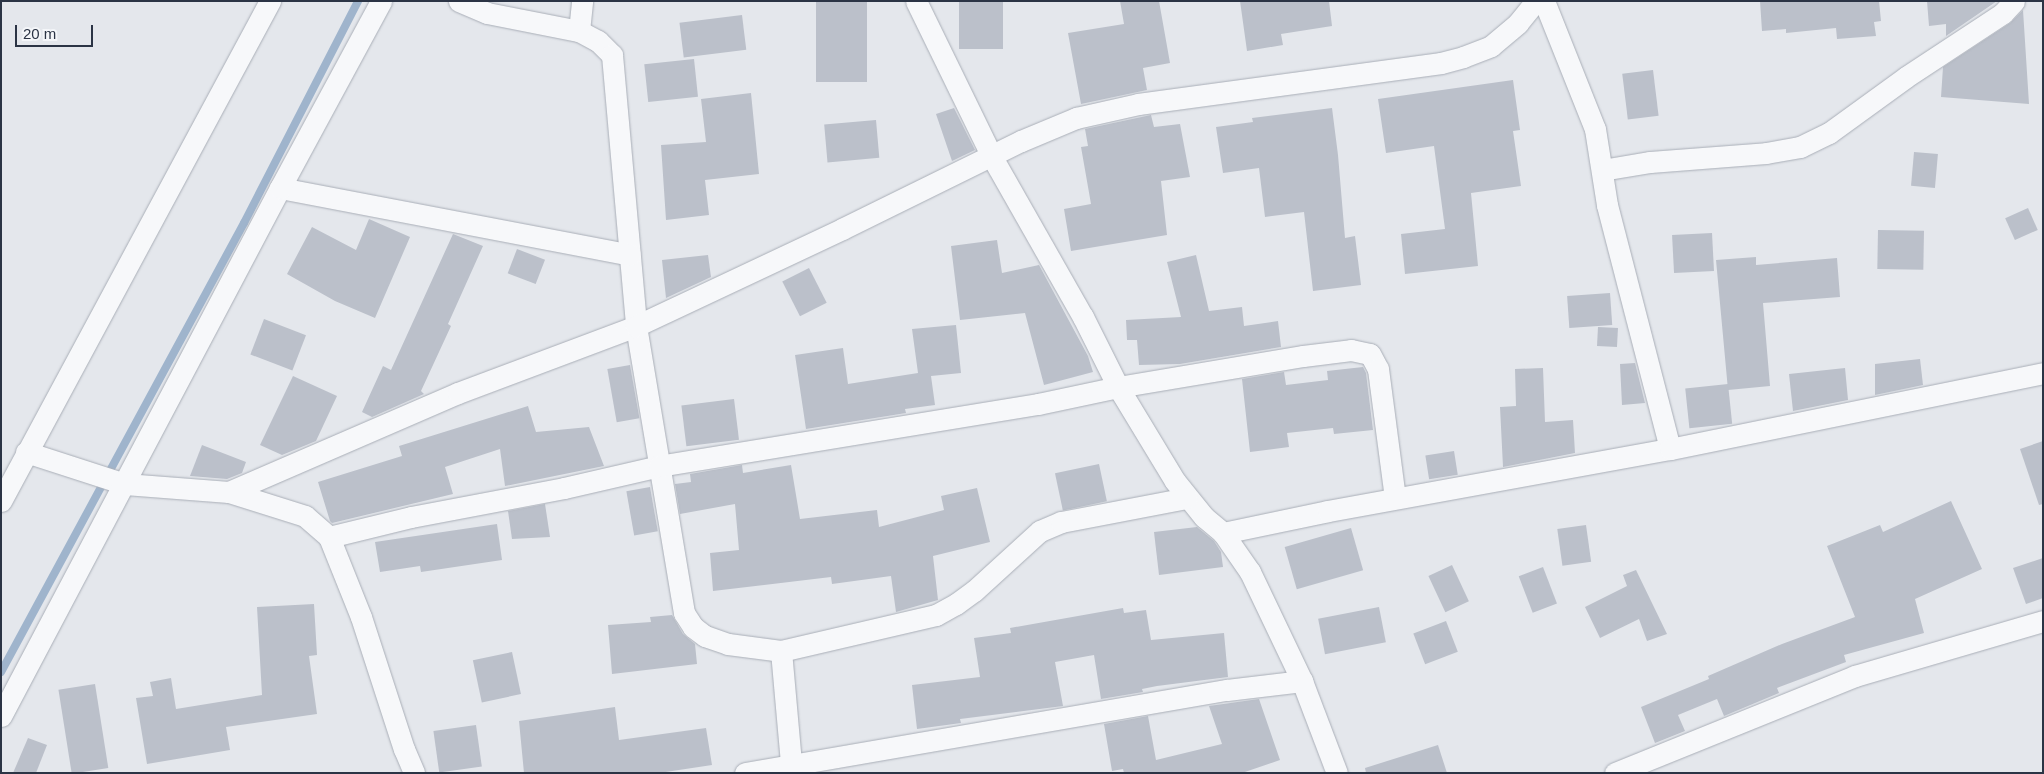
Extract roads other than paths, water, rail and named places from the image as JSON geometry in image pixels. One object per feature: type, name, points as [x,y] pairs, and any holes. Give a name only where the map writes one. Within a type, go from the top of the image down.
[{"type":"street","points":[[1,501],[270,1]]},
{"type":"street","points":[[1,716],[381,1]]},
{"type":"street","points":[[458,1],[487,13],[579,31],[598,41],[612,55],[636,326],[684,614],[692,627],[705,636],[728,644],[781,652],[936,615],[974,591],[1040,531],[1061,522],[1187,498]]},
{"type":"street","points":[[579,31],[582,1]]},
{"type":"street","points":[[916,1],[992,157],[1083,317],[1118,387],[1187,498],[1222,533],[1250,572],[1302,681],[1337,773]]},
{"type":"street","points":[[229,492],[458,393],[636,326],[992,157],[1021,141],[1076,118],[1138,104],[1441,63],[1463,58],[1491,46],[1518,22],[1536,1]]},
{"type":"street","points":[[1544,1],[1596,129],[1607,205],[1623,274],[1670,449]]},
{"type":"street","points":[[1602,170],[1650,162],[1766,153],[1800,147],[1829,132],[1906,77],[2003,13],[2014,1]]},
{"type":"street","points":[[280,188],[630,255]]},
{"type":"street","points":[[329,537],[411,517],[564,488],[659,466],[1038,404],[1118,387],[1303,356],[1362,351],[1374,360],[1378,369],[1395,498]]},
{"type":"street","points":[[1222,533],[1395,498],[1670,449],[2043,373]]},
{"type":"street","points":[[26,452],[125,484],[229,492],[305,516],[329,537],[361,617],[404,749],[414,773]]},
{"type":"street","points":[[1615,773],[1855,676],[2043,622]]},
{"type":"street","points":[[781,652],[791,764]]},
{"type":"street","points":[[744,773],[1227,690],[1302,681]]},
{"type":"waterway","points":[[1,672],[244,223],[358,1]]}]
